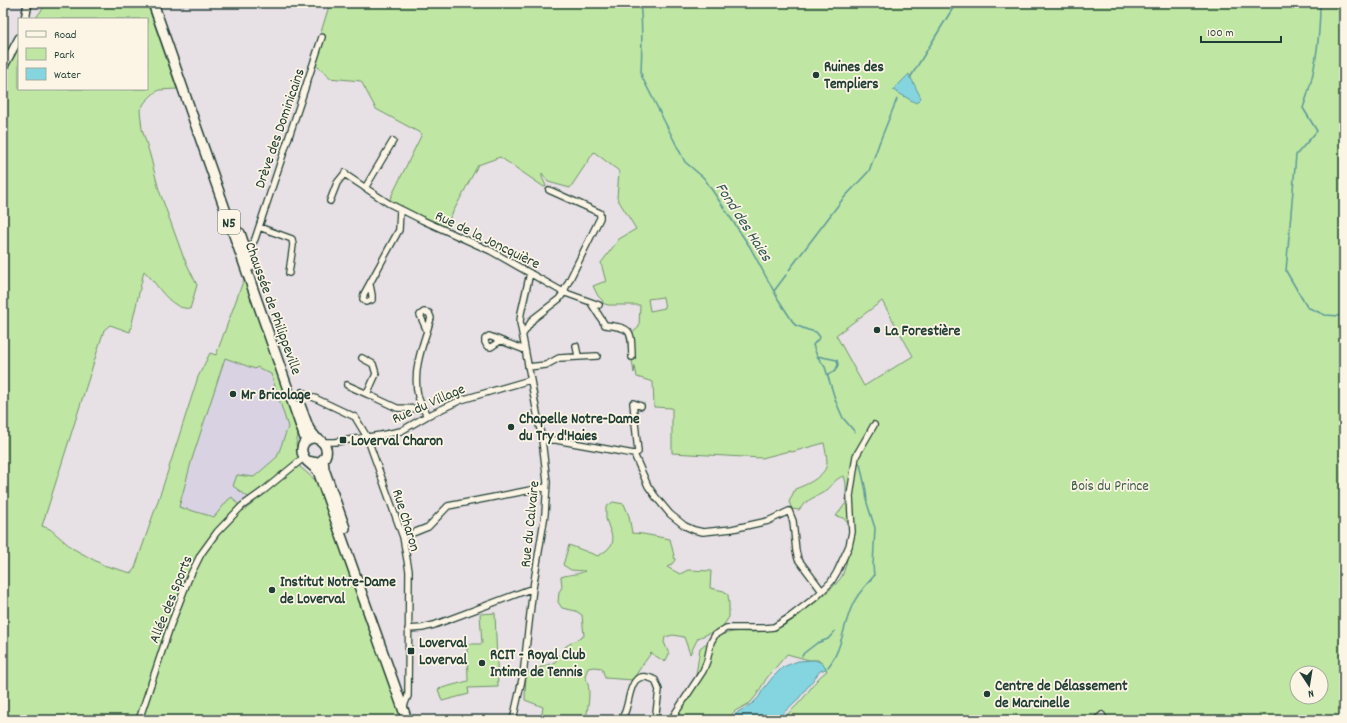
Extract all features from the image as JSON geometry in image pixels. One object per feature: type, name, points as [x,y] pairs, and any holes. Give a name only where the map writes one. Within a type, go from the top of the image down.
[{"type":"main road","name":"Chaussée de Philippeville","points":[[153,3],[306,441]]},
{"type":"main road","name":"Chaussée de Philippeville","points":[[159,3],[309,428],[322,444]]},
{"type":"main road","points":[[305,458],[317,463],[323,460],[326,455],[322,444],[311,438],[306,441],[302,448],[305,458],[318,471],[405,704],[413,720]]},
{"type":"main road","points":[[323,460],[324,469],[405,704],[408,720]]},
{"type":"street","points":[[25,18],[28,3]]},
{"type":"street","name":"Drève des Dominicains","points":[[247,254],[259,227],[322,37]]},
{"type":"street","points":[[3,68],[18,40]]},
{"type":"street","points":[[365,188],[393,141]]},
{"type":"street","name":"Rue de la Joncquière","points":[[330,201],[337,183],[345,173],[365,188],[400,209],[475,243],[563,292]]},
{"type":"street","points":[[523,334],[533,319],[559,299],[600,218],[600,213],[549,190]]},
{"type":"street","points":[[370,285],[399,230],[400,209]]},
{"type":"street","points":[[259,227],[292,239],[293,245],[289,273]]},
{"type":"street","name":"Rue du Calvaire","points":[[513,720],[523,675],[533,588],[545,514],[546,468],[520,322],[530,273]]},
{"type":"street","points":[[563,292],[599,305]]},
{"type":"street","points":[[591,303],[605,325],[618,326],[627,329],[630,333],[632,341],[632,357]]},
{"type":"street","points":[[427,331],[420,350],[416,377],[418,396],[427,416]]},
{"type":"street","points":[[500,341],[526,350]]},
{"type":"street","points":[[576,346],[578,356]]},
{"type":"street","points":[[528,367],[546,365],[559,358],[597,356]]},
{"type":"street","points":[[362,358],[373,364],[376,374],[367,394]]},
{"type":"street","name":"Rue du Village","points":[[322,444],[401,431],[427,416],[461,400],[530,380]]},
{"type":"street","points":[[347,385],[397,408],[424,409]]},
{"type":"street","name":"Rue Charon","points":[[302,392],[355,417],[367,437],[403,537],[409,570],[408,696],[405,704]]},
{"type":"street","points":[[634,454],[638,452],[633,403],[641,406]]},
{"type":"street","points":[[672,720],[703,672],[714,635],[726,628],[774,627],[790,617],[831,582],[849,546],[852,532],[850,496],[856,456],[874,425]]},
{"type":"street","points":[[542,440],[556,440],[634,454]]},
{"type":"street","points":[[634,454],[648,486],[655,496],[670,514],[684,526],[694,530],[703,532],[732,529],[768,521],[790,511],[794,520],[798,559],[822,591]]},
{"type":"street","name":"Allée des Sports","points":[[139,720],[172,620],[188,580],[202,554],[217,532],[242,506],[305,458]]},
{"type":"street","points":[[403,537],[428,527],[448,506],[546,487]]},
{"type":"street","points":[[408,629],[434,625],[533,588]]},
{"type":"street","points":[[620,720],[625,712],[632,685],[636,680],[646,676],[655,680],[659,690],[655,720]]},
{"type":"street","points":[[1096,720],[1104,718]]},
{"type":"shaded area","points":[[225,358],[255,369],[257,367],[271,374],[288,427],[277,457],[254,477],[255,502],[142,720],[177,620],[204,559],[243,511],[228,500],[214,518],[179,507],[192,459]]},
{"type":"green space","points":[[47,3],[147,3],[177,89],[159,90],[145,102],[140,110],[142,129],[159,190],[183,256],[197,285],[190,309],[182,308],[168,299],[144,271],[130,332],[110,325],[104,330],[42,526],[50,529],[72,548],[103,565],[131,573],[135,568],[198,377],[210,353],[216,355],[245,276],[272,353],[298,435],[296,444],[300,467],[314,479],[322,489],[403,720],[3,720],[3,72],[18,45],[18,90],[148,90],[148,18],[36,18]],"holes":[[[225,358],[255,369],[257,367],[271,374],[288,427],[277,457],[254,477],[237,475],[233,486],[255,502],[243,511],[232,497],[214,517],[179,507],[192,459]]]},
{"type":"green space","name":"Bois du Prince","points":[[330,3],[1344,3],[1344,720],[783,720],[786,715],[802,700],[819,678],[827,671],[825,666],[818,660],[809,660],[787,654],[766,679],[750,703],[735,711],[727,720],[662,720],[681,706],[695,682],[700,648],[724,634],[765,631],[782,626],[815,602],[839,581],[846,565],[851,526],[843,518],[836,516],[846,503],[846,483],[844,476],[836,480],[823,493],[805,503],[799,510],[792,509],[789,502],[795,489],[805,485],[824,472],[827,462],[824,443],[792,452],[789,451],[762,458],[672,453],[672,408],[654,407],[653,382],[637,377],[635,366],[634,373],[628,337],[639,327],[640,305],[608,305],[602,303],[603,301],[598,296],[593,286],[606,282],[601,263],[619,239],[636,229],[617,198],[619,171],[594,152],[570,188],[548,182],[542,173],[546,186],[544,187],[500,157],[478,165],[444,229],[388,203],[422,134],[376,109],[361,81],[329,78],[326,73],[314,63],[323,41],[321,32]],"holes":[[[663,297],[665,308],[650,311],[648,299]],[[882,301],[913,356],[864,386],[836,335]]]},
{"type":"green space","points":[[613,502],[624,504],[629,516],[632,533],[670,539],[675,560],[667,567],[680,574],[688,570],[711,571],[710,588],[724,591],[728,595],[729,617],[723,626],[698,638],[690,654],[684,637],[673,635],[665,637],[664,642],[669,654],[665,662],[651,653],[633,680],[605,678],[602,668],[588,668],[585,676],[589,692],[586,720],[541,720],[543,707],[525,700],[526,673],[555,662],[566,646],[584,636],[582,615],[576,611],[562,608],[558,602],[559,592],[562,587],[561,577],[585,571],[571,570],[563,565],[569,545],[598,556],[607,550],[612,544],[613,539],[606,519],[606,507]]},
{"type":"green space","name":"RCIT - Royal Club Intime de Tennis","points":[[495,613],[498,687],[468,688],[469,694],[442,701],[438,689],[468,681],[467,644],[482,644],[480,614]]},
{"type":"water","points":[[909,74],[921,98],[916,103],[893,90]]},
{"type":"water","points":[[814,660],[822,663],[826,669],[820,671],[799,698],[776,720],[730,720],[738,712],[753,703],[759,697],[772,678],[783,667],[798,661]]},
{"type":"waterway","name":"Fond des Haies","points":[[640,3],[642,29],[642,77],[685,162],[704,178],[750,247],[778,299],[795,325],[816,332],[820,337],[813,345],[817,356],[825,367],[836,402],[843,418],[855,432]]},
{"type":"waterway","points":[[910,78],[956,3]]},
{"type":"waterway","points":[[1320,3],[1319,30],[1314,70],[1303,108],[1317,131],[1296,155],[1286,271],[1307,307],[1325,315],[1340,316],[1344,329]]},
{"type":"waterway","points":[[789,270],[842,200],[869,171],[897,99]]},
{"type":"waterway","points":[[774,291],[786,275]]},
{"type":"waterway","points":[[817,356],[837,360],[838,365],[835,371],[827,375]]},
{"type":"waterway","name":"Fond des Haies","points":[[828,667],[839,646],[849,614],[856,598],[874,576],[873,565],[875,528],[867,503],[866,491],[860,464],[858,462]]},
{"type":"waterway","points":[[802,656],[817,643],[828,639],[835,631]]},
{"type":"place","name":"Ruines des Templiers","points":[[816,75]]},
{"type":"place","name":"La Forestière","points":[[877,330]]},
{"type":"place","name":"Mr Bricolage","points":[[233,394]]},
{"type":"place","name":"Chapelle Notre-Dame du Try d'Haies","points":[[511,427]]},
{"type":"place","name":"Loverval Charon","points":[[343,440]]},
{"type":"place","name":"Institut Notre-Dame de Loverval","points":[[272,590]]},
{"type":"place","name":"Loverval Loverval","points":[[411,651]]},
{"type":"place","name":"RCIT - Royal Club Intime de Tennis","points":[[482,663]]},
{"type":"place","name":"Centre de Délassement de Marcinelle","points":[[987,694]]}]
